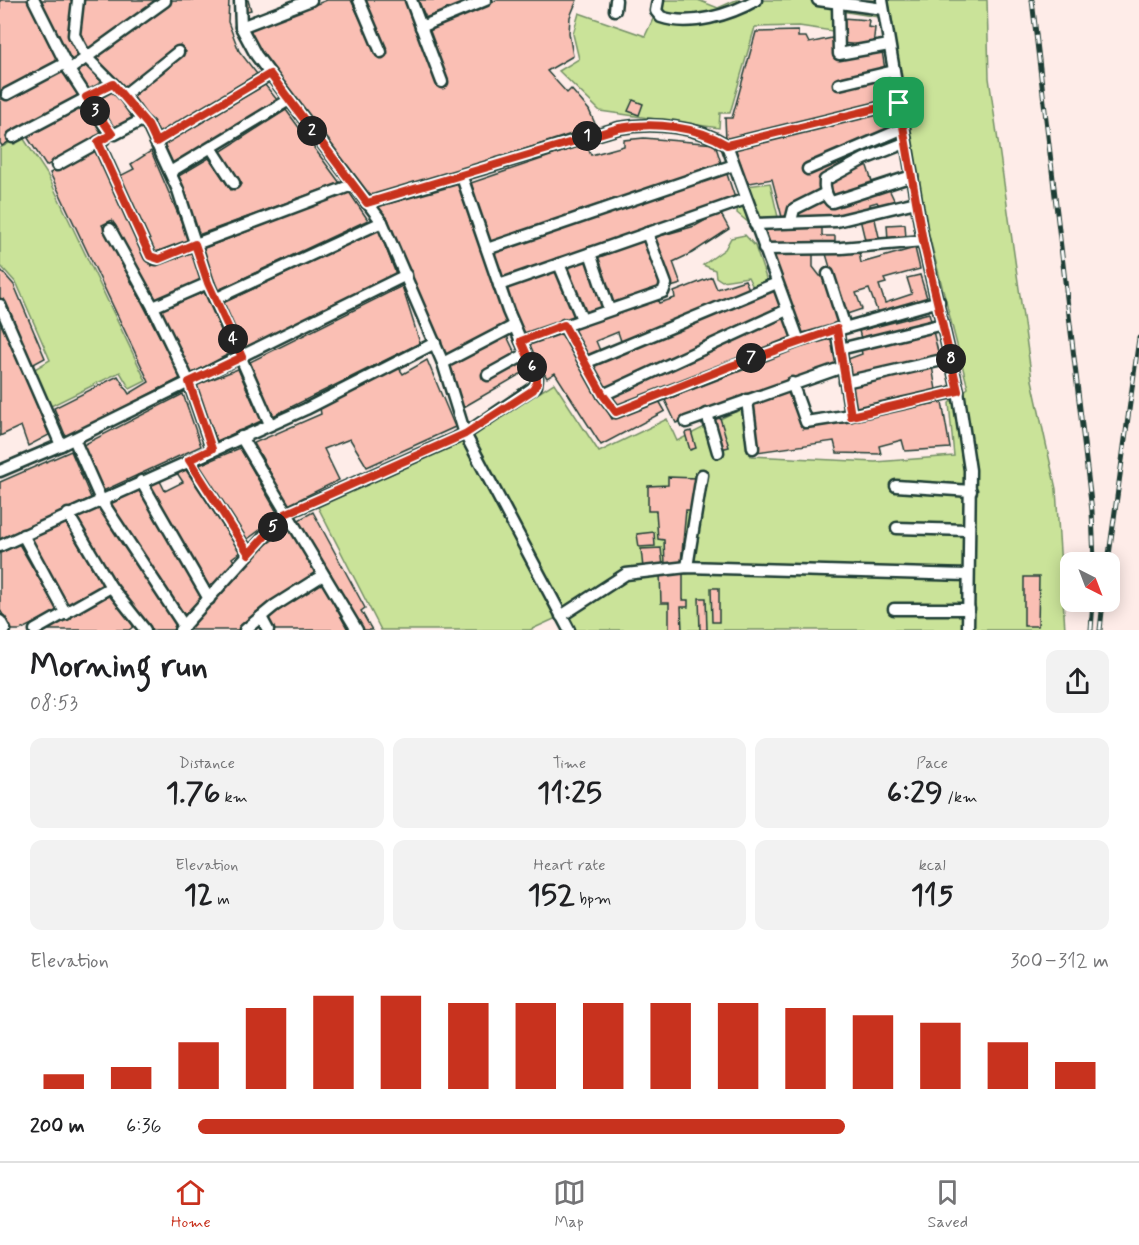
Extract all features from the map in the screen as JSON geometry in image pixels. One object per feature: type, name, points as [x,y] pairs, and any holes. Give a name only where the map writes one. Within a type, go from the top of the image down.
[{"type":"street","points":[[34,0],[86,97],[112,134]]},
{"type":"street","points":[[78,0],[74,35],[86,57],[124,95],[148,125],[170,172],[208,283],[270,424]]},
{"type":"street","points":[[240,0],[242,27],[250,46],[381,222],[443,363],[465,434],[569,630]]},
{"type":"street","points":[[242,27],[311,0]]},
{"type":"street","points":[[359,0],[381,52]]},
{"type":"street","points":[[411,0],[442,82]]},
{"type":"street","points":[[421,27],[486,0]]},
{"type":"street","points":[[658,0],[656,11],[661,17],[680,20],[725,14],[756,0]]},
{"type":"street","points":[[818,0],[882,5],[923,241],[939,301],[958,391],[971,491],[967,575],[968,630]]},
{"type":"street","points":[[7,94],[86,57],[165,1]]},
{"type":"street","points":[[837,3],[839,54],[889,45]]},
{"type":"street","points":[[124,95],[178,52]]},
{"type":"street","points":[[839,84],[894,71]]},
{"type":"street","points":[[156,142],[270,74]]},
{"type":"street","points":[[13,137],[113,84]]},
{"type":"street","points":[[170,172],[212,149],[289,100]]},
{"type":"street","points":[[727,145],[899,103]]},
{"type":"street","points":[[57,165],[142,120]]},
{"type":"street","points":[[367,203],[462,177],[556,145],[631,126],[676,128],[710,134],[727,145],[799,341]]},
{"type":"street","points":[[808,169],[903,128]]},
{"type":"street","points":[[98,142],[150,256],[159,259],[352,185]]},
{"type":"street","points":[[905,143],[857,162],[827,178],[824,182],[826,194],[830,201],[836,201],[912,176]]},
{"type":"street","points":[[212,149],[234,183]]},
{"type":"street","points":[[487,249],[734,165]]},
{"type":"street","points":[[74,439],[101,500],[182,628],[285,514],[465,434],[536,386],[537,378],[514,326],[462,177]]},
{"type":"street","points":[[791,221],[794,209],[826,194]]},
{"type":"street","points":[[499,285],[746,199]]},
{"type":"street","points":[[755,224],[837,221],[916,202]]},
{"type":"street","points":[[215,299],[381,222]]},
{"type":"street","points":[[110,228],[189,382],[212,449]]},
{"type":"street","points":[[521,341],[666,288],[647,233]]},
{"type":"street","points":[[764,249],[841,248],[923,241]]},
{"type":"street","points":[[590,253],[609,309]]},
{"type":"street","points":[[559,264],[582,319]]},
{"type":"street","points":[[828,274],[841,328],[840,350],[851,416]]},
{"type":"street","points":[[0,471],[74,439],[406,275]]},
{"type":"street","points":[[153,308],[208,283]]},
{"type":"street","points":[[585,363],[777,283]]},
{"type":"street","points":[[564,325],[603,395],[614,411],[619,412],[799,341],[939,301]]},
{"type":"street","points":[[0,305],[61,445]]},
{"type":"street","points":[[603,395],[787,310]]},
{"type":"street","points":[[840,350],[943,324]]},
{"type":"street","points":[[443,363],[514,326]]},
{"type":"street","points":[[0,546],[270,424],[435,343]]},
{"type":"street","points":[[488,375],[526,354]]},
{"type":"street","points":[[845,382],[951,358]]},
{"type":"street","points":[[686,422],[843,367]]},
{"type":"street","points":[[792,383],[806,422],[851,416],[958,391]]},
{"type":"street","points":[[747,400],[753,448]]},
{"type":"street","points":[[707,414],[718,452]]},
{"type":"street","points":[[241,437],[285,514],[357,630]]},
{"type":"street","points":[[189,460],[249,554]]},
{"type":"street","points":[[687,567],[702,475]]},
{"type":"street","points":[[141,481],[209,599]]},
{"type":"street","points":[[896,486],[971,491]]},
{"type":"street","points":[[68,514],[111,587],[144,630]]},
{"type":"street","points":[[897,528],[968,530]]},
{"type":"street","points":[[23,535],[66,614]]},
{"type":"street","points":[[561,616],[590,595],[626,574],[687,567],[967,575]]},
{"type":"street","points":[[245,630],[261,616],[323,575]]},
{"type":"street","points":[[35,630],[111,587]]},
{"type":"street","points":[[894,609],[969,609]]},
{"type":"street","points":[[261,616],[268,630]]},
{"type":"street","points":[[0,621],[6,630]]},
{"type":"green space","points":[[662,0],[698,0],[718,8],[736,0],[987,0],[989,78],[1032,380],[1056,489],[1060,552],[1060,612],[1064,612],[1065,630],[575,630],[570,621],[554,619],[530,630],[381,630],[318,507],[459,444],[554,383],[599,452],[667,419],[677,441],[742,408],[751,456],[875,462],[954,456],[949,403],[968,388],[920,200],[891,19],[834,10],[832,31],[799,26],[755,27],[730,113],[720,113],[719,128],[600,111],[559,71],[579,59],[573,34],[579,13],[645,36]]},
{"type":"green space","points":[[22,136],[47,174],[146,381],[130,389],[120,372],[49,407],[33,370],[50,360],[17,284],[0,265],[0,148]]},
{"type":"green space","points":[[770,183],[778,217],[749,223],[737,213],[739,196],[747,186]]},
{"type":"green space","points":[[745,235],[755,246],[767,281],[757,288],[753,287],[748,277],[722,281],[716,277],[715,270],[703,265],[725,249],[731,238]]},
{"type":"building","points":[[0,0],[30,0],[61,61],[1,93],[5,99],[62,69],[79,96],[6,137],[10,141],[2,146],[0,143]]},
{"type":"building","points":[[36,0],[75,0],[71,36],[83,56],[70,66]]},
{"type":"building","points":[[82,0],[157,0],[88,51],[79,34]]},
{"type":"building","points":[[170,0],[229,0],[228,22],[239,51],[257,74],[157,136],[129,96],[186,52],[180,45],[123,90],[93,57]]},
{"type":"building","points":[[242,0],[248,0],[251,10],[244,12]]},
{"type":"building","points":[[327,0],[351,0],[379,58],[386,55],[363,0],[408,0],[441,86],[447,84],[425,29],[496,0],[577,0],[570,17],[569,33],[573,56],[547,71],[567,93],[571,89],[589,110],[596,126],[368,200],[258,51],[247,31]]},
{"type":"building","points":[[418,0],[478,0],[427,20]]},
{"type":"building","points":[[842,18],[869,20],[868,27],[875,28],[873,46],[840,43]]},
{"type":"building","points":[[798,31],[798,37],[806,37],[809,43],[832,38],[835,59],[882,51],[885,70],[834,82],[836,88],[886,78],[890,101],[726,140],[725,118],[732,118],[756,32]]},
{"type":"building","points":[[86,60],[109,84],[87,94],[71,71]]},
{"type":"building","points":[[265,85],[278,101],[172,165],[163,145]]},
{"type":"building","points":[[112,88],[137,118],[113,130],[91,98]]},
{"type":"building","points":[[633,100],[643,104],[639,115],[628,111]]},
{"type":"building","points":[[83,103],[102,134],[46,166],[26,135]]},
{"type":"building","points":[[884,109],[889,131],[802,168],[804,174],[891,137],[893,145],[844,164],[819,179],[822,191],[791,204],[786,216],[782,217],[772,179],[744,184],[732,148]]},
{"type":"building","points":[[286,110],[340,183],[198,235],[177,177],[209,158],[231,190],[242,184],[220,152]]},
{"type":"building","points":[[644,138],[715,144],[722,166],[489,242],[471,183],[586,144],[591,155],[624,146],[624,140]]},
{"type":"building","points":[[96,147],[151,266],[191,250],[201,280],[155,300],[112,220],[102,225],[181,378],[66,437],[54,408],[118,376],[129,394],[149,382],[50,173]]},
{"type":"building","points":[[151,151],[190,242],[154,256],[118,177],[134,169],[131,164]]},
{"type":"building","points":[[866,163],[873,185],[832,199],[827,183]]},
{"type":"building","points":[[726,171],[735,198],[503,281],[492,251]]},
{"type":"building","points":[[460,184],[508,325],[445,358],[410,274],[377,207]]},
{"type":"building","points":[[888,187],[896,204],[881,208],[877,202],[870,204],[870,210],[840,216],[798,217],[797,211],[824,198],[830,207]]},
{"type":"building","points":[[349,192],[368,220],[216,291],[202,249]]},
{"type":"building","points":[[720,212],[729,229],[692,253],[673,262],[681,284],[671,287],[653,238],[695,226]]},
{"type":"building","points":[[874,215],[880,241],[866,244],[860,219]]},
{"type":"building","points":[[905,224],[906,239],[888,240],[887,225]]},
{"type":"building","points":[[822,225],[822,236],[835,236],[835,245],[767,246],[760,228]]},
{"type":"building","points":[[379,230],[396,274],[244,349],[223,303]]},
{"type":"building","points":[[646,239],[663,286],[612,304],[595,256]]},
{"type":"building","points":[[915,248],[920,269],[884,279],[886,283],[879,285],[885,303],[912,294],[907,278],[920,275],[928,301],[878,313],[869,289],[856,293],[862,309],[844,315],[826,254],[859,252],[861,263]]},
{"type":"building","points":[[769,253],[813,253],[813,267],[820,276],[825,276],[840,323],[801,337]]},
{"type":"building","points":[[588,258],[605,307],[584,315],[564,266]]},
{"type":"building","points":[[0,269],[14,285],[45,358],[32,365],[0,300]]},
{"type":"building","points":[[556,269],[577,317],[522,337],[504,287]]},
{"type":"building","points":[[712,277],[717,289],[745,280],[749,289],[622,344],[618,332],[596,341],[601,353],[587,359],[570,328],[657,299],[659,303],[675,298],[674,292]]},
{"type":"building","points":[[402,286],[420,343],[273,416],[250,362]]},
{"type":"building","points":[[774,288],[781,309],[605,391],[590,364]]},
{"type":"building","points":[[204,292],[231,353],[191,374],[159,310]]},
{"type":"building","points":[[929,313],[932,324],[862,342],[859,331]]},
{"type":"building","points":[[784,315],[794,339],[617,409],[611,397]]},
{"type":"building","points":[[0,316],[49,435],[28,446],[21,426],[0,436]]},
{"type":"building","points":[[561,330],[612,419],[658,399],[665,411],[601,445],[555,373],[547,378],[538,363],[535,365],[525,344]]},
{"type":"building","points":[[933,331],[939,356],[850,377],[848,359],[862,354],[861,349]]},
{"type":"building","points":[[506,334],[524,372],[462,408],[449,364]]},
{"type":"building","points":[[830,335],[836,365],[676,423],[665,400]]},
{"type":"building","points":[[427,360],[455,427],[367,467],[350,439],[324,449],[339,480],[288,505],[254,443],[321,414],[320,408],[399,368],[403,374]]},
{"type":"building","points":[[932,366],[936,390],[854,411],[849,386]]},
{"type":"building","points":[[238,369],[261,421],[217,441],[195,386]]},
{"type":"building","points":[[787,390],[803,429],[942,402],[950,448],[905,451],[902,440],[879,446],[881,454],[837,453],[834,441],[757,452],[753,405]]},
{"type":"building","points":[[183,394],[201,446],[103,491],[83,445]]},
{"type":"building","points":[[720,418],[729,447],[721,449],[713,420]]},
{"type":"building","points":[[691,431],[696,448],[690,450],[685,433]]},
{"type":"building","points":[[240,448],[279,516],[245,541],[197,466]]},
{"type":"building","points":[[71,451],[91,498],[0,540],[0,482]]},
{"type":"building","points":[[186,470],[240,552],[232,558],[235,563],[210,591],[148,486],[160,481],[165,491],[183,482],[177,473]]},
{"type":"building","points":[[668,477],[696,478],[691,510],[686,510],[681,563],[665,564],[664,540],[658,539],[656,511],[648,511],[648,486],[668,485]]},
{"type":"building","points":[[141,488],[204,597],[184,620],[107,504]]},
{"type":"building","points":[[99,507],[178,625],[174,630],[148,630],[113,585],[73,517]]},
{"type":"building","points":[[313,512],[365,608],[361,611],[372,630],[361,630],[295,522]]},
{"type":"building","points":[[65,522],[103,586],[68,607],[30,539]]},
{"type":"building","points":[[289,528],[317,575],[240,630],[185,630],[252,555]]},
{"type":"building","points":[[654,532],[655,546],[639,547],[637,534]]},
{"type":"building","points":[[19,544],[58,611],[20,630],[12,630],[0,610],[0,553]]},
{"type":"building","points":[[661,548],[663,566],[643,568],[641,549]]},
{"type":"building","points":[[660,572],[683,572],[683,600],[688,600],[688,607],[681,607],[682,630],[669,630],[669,603],[661,603]]},
{"type":"building","points":[[1024,577],[1039,577],[1038,626],[1024,626]]},
{"type":"building","points":[[322,582],[348,630],[271,630],[265,619]]},
{"type":"building","points":[[711,588],[719,588],[719,622],[712,622]]},
{"type":"building","points":[[109,594],[134,626],[129,630],[44,630]]},
{"type":"building","points":[[699,598],[706,598],[707,630],[700,630]]},
{"type":"railway","points":[[1032,0],[1092,511],[1094,552]]},
{"type":"railway","points":[[1109,552],[1139,338]]},
{"type":"railway","points":[[1091,630],[1092,612]]},
{"type":"railway","points":[[1100,630],[1102,612]]},
{"type":"route","points":[[270,74],[367,203],[462,177],[556,145],[619,128],[644,125],[676,128],[710,134],[727,145],[899,103],[923,241],[939,301],[958,391],[851,416],[837,329],[731,366],[616,412],[603,395],[564,325],[521,341],[537,378],[533,390],[465,434],[285,514],[249,554],[189,460],[212,449],[189,382],[242,357],[208,283],[195,244],[159,259],[153,259],[150,256],[98,142],[112,134],[86,97],[113,84],[148,125],[156,142],[270,74]]}]
